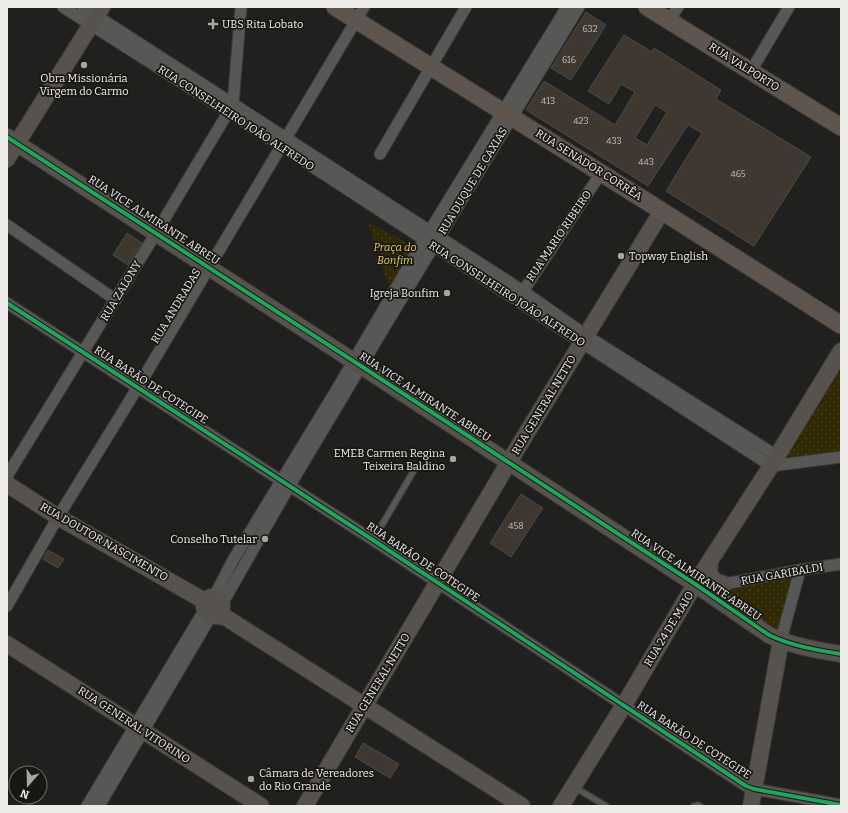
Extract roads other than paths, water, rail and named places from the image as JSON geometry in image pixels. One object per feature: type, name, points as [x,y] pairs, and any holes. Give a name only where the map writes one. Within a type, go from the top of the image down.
[{"type":"main road","name":"RUA SENADOR CORRÊA","points":[[335,7],[360,14],[431,67],[508,114],[841,325]]},
{"type":"main road","name":"RUA VALPORTO","points":[[647,7],[673,14],[751,71],[841,127]]},
{"type":"street","name":"RUA CONSELHEIRO JOÃO ALFREDO","points":[[63,7],[96,16]]},
{"type":"street","name":"RUA CONSELHEIRO JOÃO ALFREDO","points":[[83,7],[130,43],[774,461]]},
{"type":"street","points":[[230,108],[241,7]]},
{"type":"street","points":[[380,154],[466,7]]},
{"type":"street","name":"RUA DUQUE DE CAXIAS","points":[[87,806],[119,763],[357,363],[508,114],[567,7]]},
{"type":"street","name":"RUA DUQUE DE CAXIAS","points":[[508,114],[579,7]]},
{"type":"street","points":[[751,71],[790,7]]},
{"type":"street","name":"RUA ANDRADAS","points":[[7,606],[58,517],[138,387],[360,14]]},
{"type":"street","points":[[7,159],[12,140],[96,16]]},
{"type":"street","name":"RUA ZALONY","points":[[7,476],[116,300],[230,108]]},
{"type":"street","name":"RUA VICE ALMIRANTE ABREU","points":[[12,140],[509,462],[695,584],[769,635],[810,648],[841,654]]},
{"type":"street","name":"RUA MARIO RIBEIRO","points":[[520,295],[601,173]]},
{"type":"street","name":"RUA GENERAL NETTO","points":[[305,806],[509,462],[662,211]]},
{"type":"street","points":[[7,225],[116,300]]},
{"type":"street","name":"RUA BARÃO DE COTEGIPE","points":[[7,303],[286,483],[746,786],[754,789],[841,805]]},
{"type":"street","name":"RUA 24 DE MAIO","points":[[561,806],[624,705],[695,584],[774,461],[841,351]]},
{"type":"street","points":[[774,461],[841,457]]},
{"type":"street","name":"RUA DOUTOR NASCIMENTO","points":[[7,484],[58,517],[212,607],[522,806]]},
{"type":"street","points":[[710,562],[709,574],[715,582],[724,584],[720,589],[719,595],[727,606]]},
{"type":"street","name":"RUA GARIBALDI","points":[[724,584],[841,564]]},
{"type":"street","points":[[751,806],[781,640],[800,570]]},
{"type":"street","name":"RUA GENERAL VITORINO","points":[[7,644],[262,806]]},
{"type":"street","name":"RUA DUQUE DE CAXIAS","points":[[99,806],[111,775]]},
{"type":"lane","points":[[373,540],[416,468]]},
{"type":"lane","points":[[573,786],[606,806]]},
{"type":"lane","points":[[694,806],[700,806]]},
{"type":"place","name":"UBS Rita Lobato","points":[[213,24]]},
{"type":"place","name":"Obra Missionária Virgem do Carmo","points":[[84,65]]},
{"type":"place","name":"Topway English","points":[[621,256]]},
{"type":"place","name":"Igreja Bonfim","points":[[447,293]]},
{"type":"place","name":"EMEB Carmen Regina Teixeira Baldino","points":[[453,459]]},
{"type":"place","name":"Conselho Tutelar","points":[[265,539]]},
{"type":"place","name":"Câmara de Vereadores do Rio Grande","points":[[251,779]]},
{"type":"park label","name":"Praça do Bonfim","points":[[395,253]]}]
